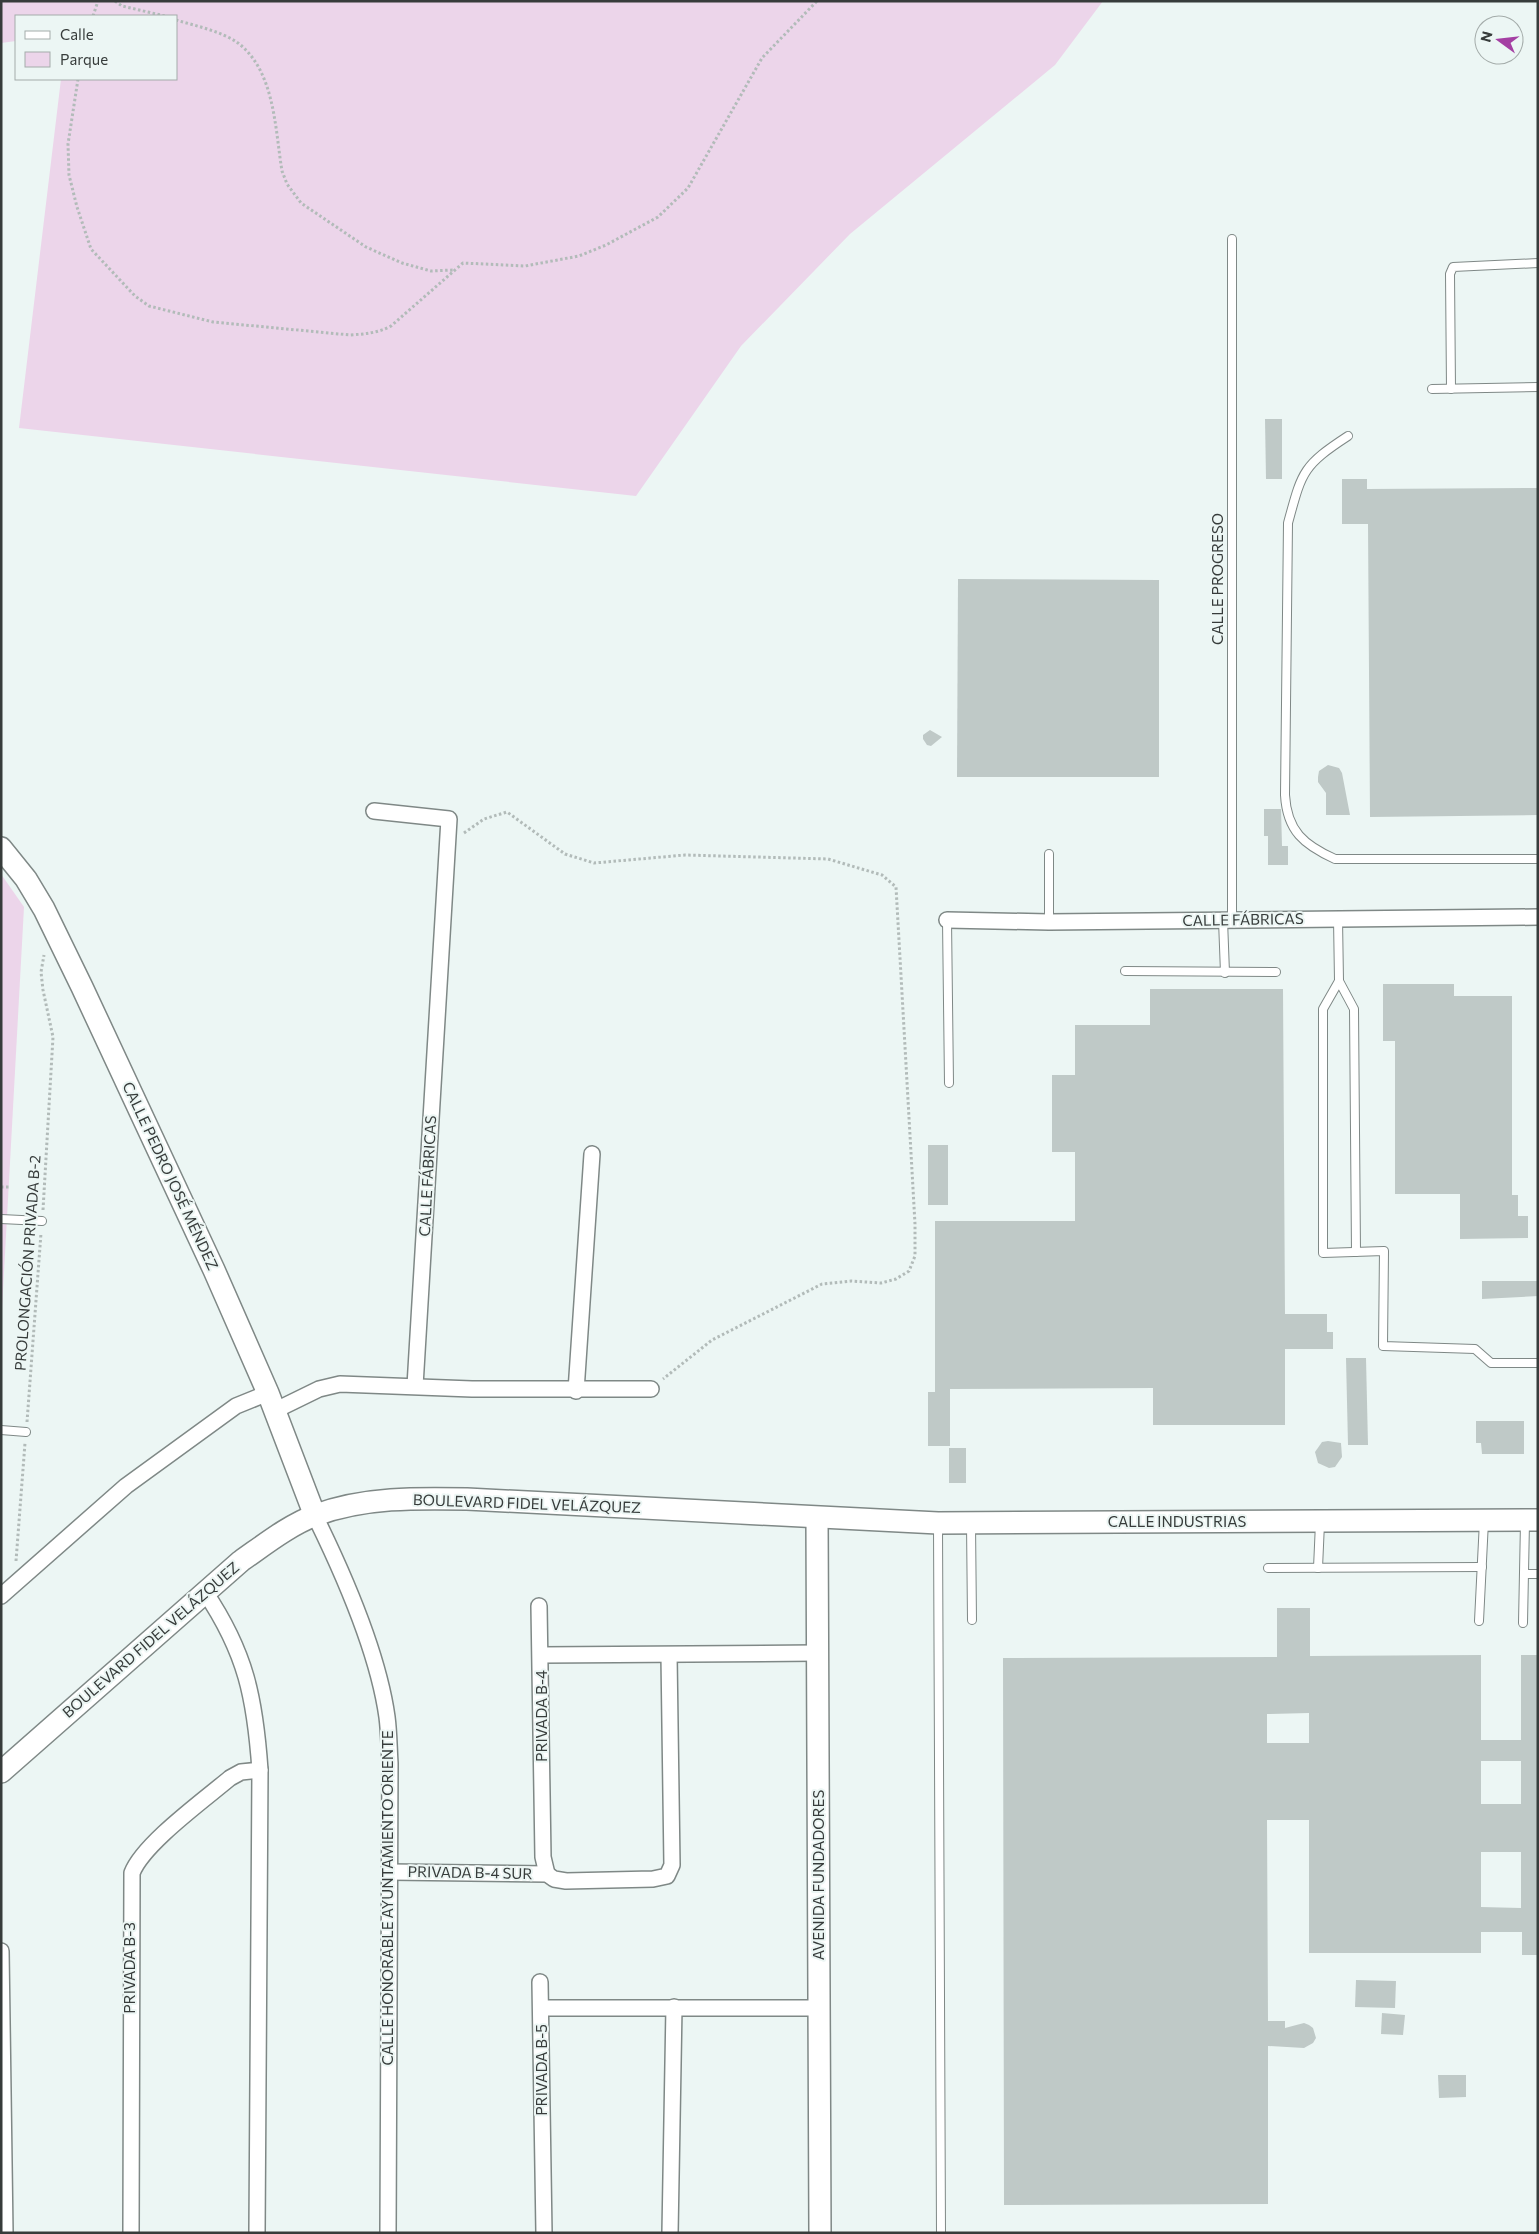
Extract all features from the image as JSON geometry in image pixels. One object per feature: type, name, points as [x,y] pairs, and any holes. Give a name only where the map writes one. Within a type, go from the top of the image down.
[{"type":"street","name":"CALLE FÁBRICAS","points":[[374,812],[449,819],[415,1386]]},
{"type":"street","name":"CALLE PEDRO JOSÉ MÉNDEZ","points":[[1,848],[26,879],[57,936],[214,1270],[271,1402],[315,1516]]},
{"type":"street","name":"CALLE FÁBRICAS","points":[[947,920],[1049,922],[1538,917]]},
{"type":"street","points":[[576,1391],[592,1154]]},
{"type":"street","points":[[3,1595],[126,1486],[236,1406],[271,1402],[340,1384],[576,1391],[651,1389]]},
{"type":"street","name":"BOULEVARD FIDEL VELÁZQUEZ","points":[[1,1772],[241,1561],[272,1540],[315,1516],[370,1503],[412,1498],[816,1518]]},
{"type":"street","name":"CALLE HONORABLE AYUNTAMIENTO ORIENTE","points":[[315,1516],[344,1582],[376,1668],[387,1717],[390,1763],[388,2233]]},
{"type":"street","name":"CALLE INDUSTRIAS","points":[[816,1518],[938,1522],[1531,1520]]},
{"type":"street","name":"AVENIDA FUNDADORES","points":[[816,1518],[820,2233]]},
{"type":"street","points":[[205,1592],[229,1632],[252,1694],[260,1770],[257,2233]]},
{"type":"street","points":[[539,1606],[542,1655]]},
{"type":"street","name":"PRIVADA B-4","points":[[547,1874],[543,1857],[542,1655],[817,1652]]},
{"type":"street","name":"PRIVADA B-4 SUR","points":[[390,1872],[547,1874],[554,1879],[566,1881],[652,1879],[668,1876],[672,1865],[668,1655]]},
{"type":"street","name":"PRIVADA B-3","points":[[131,2233],[132,1873],[136,1863],[148,1849],[230,1778],[241,1772],[260,1770]]},
{"type":"street","points":[[1,1951],[5,2233]]},
{"type":"street","points":[[540,1982],[542,2008]]},
{"type":"street","points":[[670,2233],[674,2007]]},
{"type":"street","name":"PRIVADA B-5","points":[[544,2233],[542,2008],[820,2008]]},
{"type":"lane","name":"CALLE PROGRESO","points":[[1225,973],[1228,920],[1232,239]]},
{"type":"lane","points":[[1452,389],[1450,274],[1453,267],[1538,263]]},
{"type":"lane","points":[[1432,389],[1538,388]]},
{"type":"lane","points":[[1348,436],[1308,465],[1299,480],[1288,523],[1285,796],[1286,809],[1292,827],[1318,851],[1335,859],[1538,859]]},
{"type":"lane","points":[[1049,854],[1049,922]]},
{"type":"lane","points":[[1338,919],[1339,981],[1354,1009],[1356,1252]]},
{"type":"lane","points":[[947,920],[949,1083]]},
{"type":"lane","points":[[1126,971],[1276,972]]},
{"type":"lane","points":[[1339,981],[1323,1010],[1323,1253],[1384,1251],[1383,1346],[1475,1349],[1491,1363],[1538,1363]]},
{"type":"lane","points":[[1,1219],[42,1221]]},
{"type":"lane","points":[[1,1430],[26,1432]]},
{"type":"lane","points":[[1479,1621],[1484,1519]]},
{"type":"lane","points":[[1523,1623],[1524,1574],[1531,1520]]},
{"type":"lane","points":[[938,1522],[941,2233]]},
{"type":"lane","points":[[971,1522],[972,1620]]},
{"type":"lane","points":[[1318,1568],[1320,1522]]},
{"type":"lane","points":[[1268,1568],[1482,1567]]},
{"type":"lane","points":[[1524,1574],[1538,1574]]},
{"type":"path","points":[[93,15],[98,1]]},
{"type":"path","points":[[115,1],[122,6],[161,15]]},
{"type":"path","points":[[78,80],[68,144],[69,175],[77,207],[91,249],[135,296],[148,306],[214,322],[350,335],[369,334],[382,331],[390,326],[463,263],[525,266],[579,256],[606,246],[658,217],[688,188],[762,58],[817,1]]},
{"type":"path","points":[[178,21],[237,42],[259,68],[268,86],[282,171],[287,184],[301,204],[366,247],[402,263],[431,271],[454,270]]},
{"type":"path","points":[[448,845],[484,819],[507,812],[566,854],[594,863],[685,855],[828,859],[882,875],[896,887],[915,1224],[914,1256],[909,1270],[896,1279],[880,1283],[851,1281],[822,1284],[712,1340],[651,1389]]},
{"type":"path","name":"PROLONGACIÓN PRIVADA B-2","points":[[16,1565],[42,1221],[53,1037],[41,972],[46,948],[57,936]]},
{"type":"path","points":[[1,1187],[12,1187]]},
{"type":"green space","points":[[1,1],[1103,1],[1055,65],[850,234],[741,346],[636,496],[19,428],[61,80],[178,80],[178,15],[15,15],[15,41],[1,43]]},
{"type":"green space","points":[[1,874],[24,907],[1,1327]]},
{"type":"building","points":[[1265,419],[1282,419],[1282,479],[1266,479]]},
{"type":"building","points":[[1342,479],[1367,479],[1367,489],[1538,488],[1538,815],[1370,817],[1368,524],[1342,524]]},
{"type":"building","points":[[958,579],[1159,580],[1159,777],[957,777]]},
{"type":"building","points":[[930,730],[942,737],[931,746],[927,745],[923,739],[923,735]]},
{"type":"building","points":[[1328,765],[1339,768],[1342,773],[1350,815],[1326,815],[1326,793],[1318,782],[1318,777],[1319,771]]},
{"type":"building","points":[[1264,809],[1281,809],[1282,846],[1288,846],[1288,865],[1268,865],[1268,836],[1264,836]]},
{"type":"building","points":[[1383,984],[1454,984],[1454,996],[1512,996],[1512,1195],[1518,1195],[1518,1216],[1528,1216],[1528,1238],[1460,1239],[1460,1194],[1395,1194],[1395,1041],[1383,1041]]},
{"type":"building","points":[[1150,989],[1283,989],[1285,1314],[1327,1314],[1327,1332],[1333,1332],[1333,1349],[1285,1349],[1285,1425],[1153,1425],[1153,1388],[950,1389],[950,1446],[928,1446],[928,1392],[935,1392],[935,1221],[1075,1221],[1075,1152],[1052,1152],[1052,1075],[1075,1075],[1075,1025],[1150,1025]]},
{"type":"building","points":[[928,1145],[948,1145],[948,1205],[928,1205]]},
{"type":"building","points":[[1482,1281],[1538,1281],[1538,1296],[1482,1299]]},
{"type":"building","points":[[1346,1358],[1366,1358],[1368,1445],[1348,1445]]},
{"type":"building","points":[[1476,1421],[1524,1421],[1524,1454],[1482,1454],[1481,1443],[1476,1443]]},
{"type":"building","points":[[1322,1442],[1341,1443],[1342,1457],[1335,1467],[1329,1468],[1318,1463],[1315,1452]]},
{"type":"building","points":[[949,1448],[966,1448],[966,1483],[949,1483]]},
{"type":"building","points":[[1277,1608],[1310,1608],[1310,1656],[1481,1655],[1481,1740],[1521,1740],[1521,1655],[1538,1655],[1538,1955],[1522,1955],[1522,1932],[1481,1932],[1481,1953],[1309,1953],[1309,1820],[1267,1820],[1268,2021],[1285,2021],[1285,2028],[1304,2023],[1313,2028],[1316,2038],[1313,2043],[1304,2048],[1268,2046],[1268,2204],[1004,2205],[1003,1658],[1277,1657]],"holes":[[[1309,1713],[1309,1743],[1267,1743],[1267,1714]],[[1481,1761],[1521,1761],[1521,1804],[1481,1804]],[[1481,1852],[1521,1852],[1521,1908],[1481,1907]]]},
{"type":"building","points":[[1356,1980],[1396,1981],[1395,2008],[1355,2007]]},
{"type":"building","points":[[1382,2013],[1405,2015],[1403,2035],[1381,2034]]},
{"type":"building","points":[[1438,2075],[1466,2075],[1466,2097],[1439,2098]]}]
